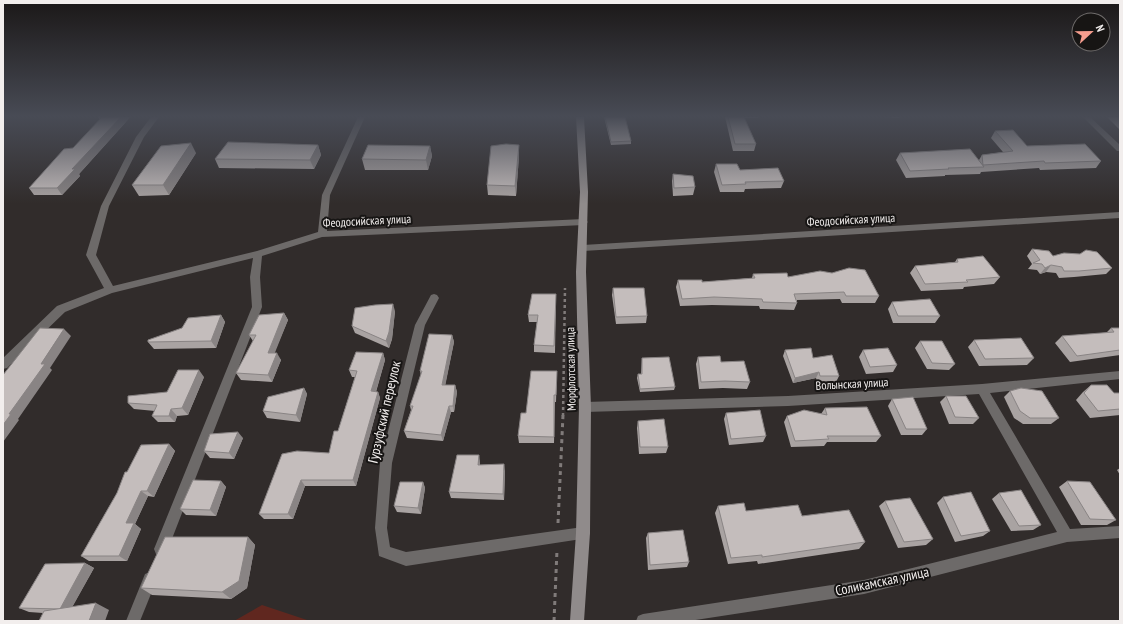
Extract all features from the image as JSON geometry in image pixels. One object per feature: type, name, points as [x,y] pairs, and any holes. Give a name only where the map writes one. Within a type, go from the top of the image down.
[{"type":"street","points":[[110,290],[91,255],[105,206],[135,146]]},
{"type":"street","points":[[322,234],[326,195],[348,146]]},
{"type":"street","name":"Морфлотская улица","points":[[577,621],[583,533],[585,407],[581,272],[584,222],[581,146]]},
{"type":"street","name":"Феодосийская улица","points":[[583,248],[1120,215]]},
{"type":"street","name":"Феодосийская улица","points":[[3,365],[61,309],[110,290],[258,254],[322,234],[584,222]]},
{"type":"street","points":[[133,621],[257,307],[255,277],[258,254]]},
{"type":"street","name":"Гурзуфский переулок","points":[[434,298],[420,325],[386,463],[381,528],[384,551],[406,559],[583,533]]},
{"type":"street","name":"Волынская улица","points":[[585,407],[788,401],[982,389],[1120,375]]},
{"type":"street","points":[[982,389],[1067,536]]},
{"type":"street","name":"Соликамская улица","points":[[643,621],[864,587],[1067,536],[1120,532]]},
{"type":"path","points":[[554,621],[563,418],[566,288]]},
{"type":"shaded area","points":[[262,605],[310,621],[234,621]]},
{"type":"building","points":[[75,146],[94,146],[57,188],[29,188],[64,149],[73,148]]},
{"type":"building","points":[[161,146],[189,146],[163,185],[132,185]]},
{"type":"building","points":[[225,146],[317,146],[310,160],[215,159]]},
{"type":"building","points":[[368,146],[430,146],[426,160],[362,159]]},
{"type":"building","points":[[491,146],[519,146],[515,186],[487,185]]},
{"type":"building","points":[[1009,146],[1087,146],[1101,161],[1045,163],[1044,161],[983,165],[982,155],[1013,151]]},
{"type":"building","points":[[970,149],[984,167],[910,171],[900,153]]},
{"type":"building","points":[[716,164],[737,164],[740,170],[778,168],[784,181],[745,182],[746,184],[722,185]]},
{"type":"building","points":[[673,174],[693,176],[695,187],[674,188]]},
{"type":"building","points":[[1032,249],[1049,251],[1053,256],[1064,253],[1080,254],[1086,250],[1097,252],[1112,268],[1064,271],[1062,267],[1051,265],[1045,268],[1042,264],[1033,263],[1040,260]]},
{"type":"building","points":[[983,256],[1000,277],[966,280],[968,282],[925,284],[915,266],[958,262],[957,259]]},
{"type":"building","points":[[849,268],[865,270],[879,296],[846,296],[844,292],[794,294],[797,303],[763,302],[762,299],[714,297],[682,299],[678,280],[702,280],[702,282],[755,278],[753,274],[787,273],[788,277],[820,271],[832,273]]},
{"type":"building","points":[[613,288],[644,288],[647,316],[616,317]]},
{"type":"building","points":[[532,294],[556,294],[554,346],[534,345],[538,315],[528,315]]},
{"type":"building","points":[[930,299],[940,316],[898,316],[892,302]]},
{"type":"building","points":[[393,304],[389,332],[386,341],[352,326],[355,308]]},
{"type":"building","points":[[284,313],[268,353],[277,353],[268,375],[236,373],[256,335],[249,335],[259,315]]},
{"type":"building","points":[[221,315],[211,341],[148,342],[148,340],[182,328],[188,318]]},
{"type":"building","points":[[40,328],[64,329],[41,364],[45,364],[9,414],[11,414],[3,425],[3,375]]},
{"type":"building","points":[[1111,328],[1120,328],[1120,350],[1077,356],[1062,336],[1114,332]]},
{"type":"building","points":[[429,334],[452,335],[442,385],[455,385],[453,406],[449,406],[441,435],[404,431],[413,406],[410,406],[422,371],[420,371]]},
{"type":"building","points":[[1021,338],[1034,358],[985,359],[974,340]]},
{"type":"building","points":[[920,341],[942,341],[955,364],[932,363]]},
{"type":"building","points":[[811,348],[813,358],[832,355],[839,376],[820,376],[819,372],[795,378],[785,350]]},
{"type":"building","points":[[888,348],[897,365],[870,367],[863,350]]},
{"type":"building","points":[[356,352],[383,353],[371,391],[378,392],[353,480],[301,480],[288,514],[259,514],[282,454],[297,451],[329,453],[334,431],[338,431],[357,371],[349,370]]},
{"type":"building","points":[[720,356],[721,362],[744,361],[750,382],[701,382],[698,357]]},
{"type":"building","points":[[669,357],[675,387],[640,389],[638,374],[642,374],[642,358]]},
{"type":"building","points":[[178,370],[199,370],[182,408],[171,409],[169,416],[152,416],[157,405],[128,403],[128,396],[167,392]]},
{"type":"building","points":[[531,371],[557,371],[556,395],[554,395],[554,437],[518,436],[521,413],[526,413]]},
{"type":"building","points":[[1091,385],[1107,385],[1114,393],[1120,393],[1120,409],[1098,411],[1084,393]]},
{"type":"building","points":[[304,388],[296,415],[263,411],[268,397]]},
{"type":"building","points":[[1021,388],[1042,391],[1059,418],[1030,418],[1020,411],[1010,391]]},
{"type":"building","points":[[946,396],[966,396],[979,418],[955,417]]},
{"type":"building","points":[[913,397],[927,429],[906,429],[892,399]]},
{"type":"building","points":[[867,407],[881,436],[827,436],[829,439],[795,441],[787,416],[804,410],[827,415],[825,408]]},
{"type":"building","points":[[760,410],[766,436],[731,439],[726,413]]},
{"type":"building","points":[[664,419],[668,447],[640,447],[638,421]]},
{"type":"building","points":[[238,432],[229,453],[204,451],[210,434]]},
{"type":"building","points":[[169,444],[147,491],[141,491],[126,523],[134,523],[119,556],[81,556],[117,493],[125,472],[127,472],[141,445]]},
{"type":"building","points":[[457,455],[479,455],[478,465],[504,464],[503,494],[449,492]]},
{"type":"building","points":[[193,480],[221,481],[210,510],[180,509]]},
{"type":"building","points":[[1067,481],[1090,482],[1116,520],[1090,519]]},
{"type":"building","points":[[400,482],[423,482],[418,508],[394,506]]},
{"type":"building","points":[[1021,490],[1041,525],[1019,526],[999,493]]},
{"type":"building","points":[[971,492],[990,531],[961,536],[943,497]]},
{"type":"building","points":[[910,498],[933,539],[904,542],[885,501]]},
{"type":"building","points":[[744,503],[746,511],[798,505],[802,516],[849,510],[865,542],[762,557],[762,555],[731,558],[718,506]]},
{"type":"building","points":[[683,530],[689,562],[650,565],[648,533]]},
{"type":"building","points":[[165,537],[248,537],[239,581],[222,592],[141,588]]},
{"type":"building","points":[[85,563],[60,609],[19,608],[45,564]]},
{"type":"building","points":[[96,603],[89,621],[39,621],[44,611]]}]
